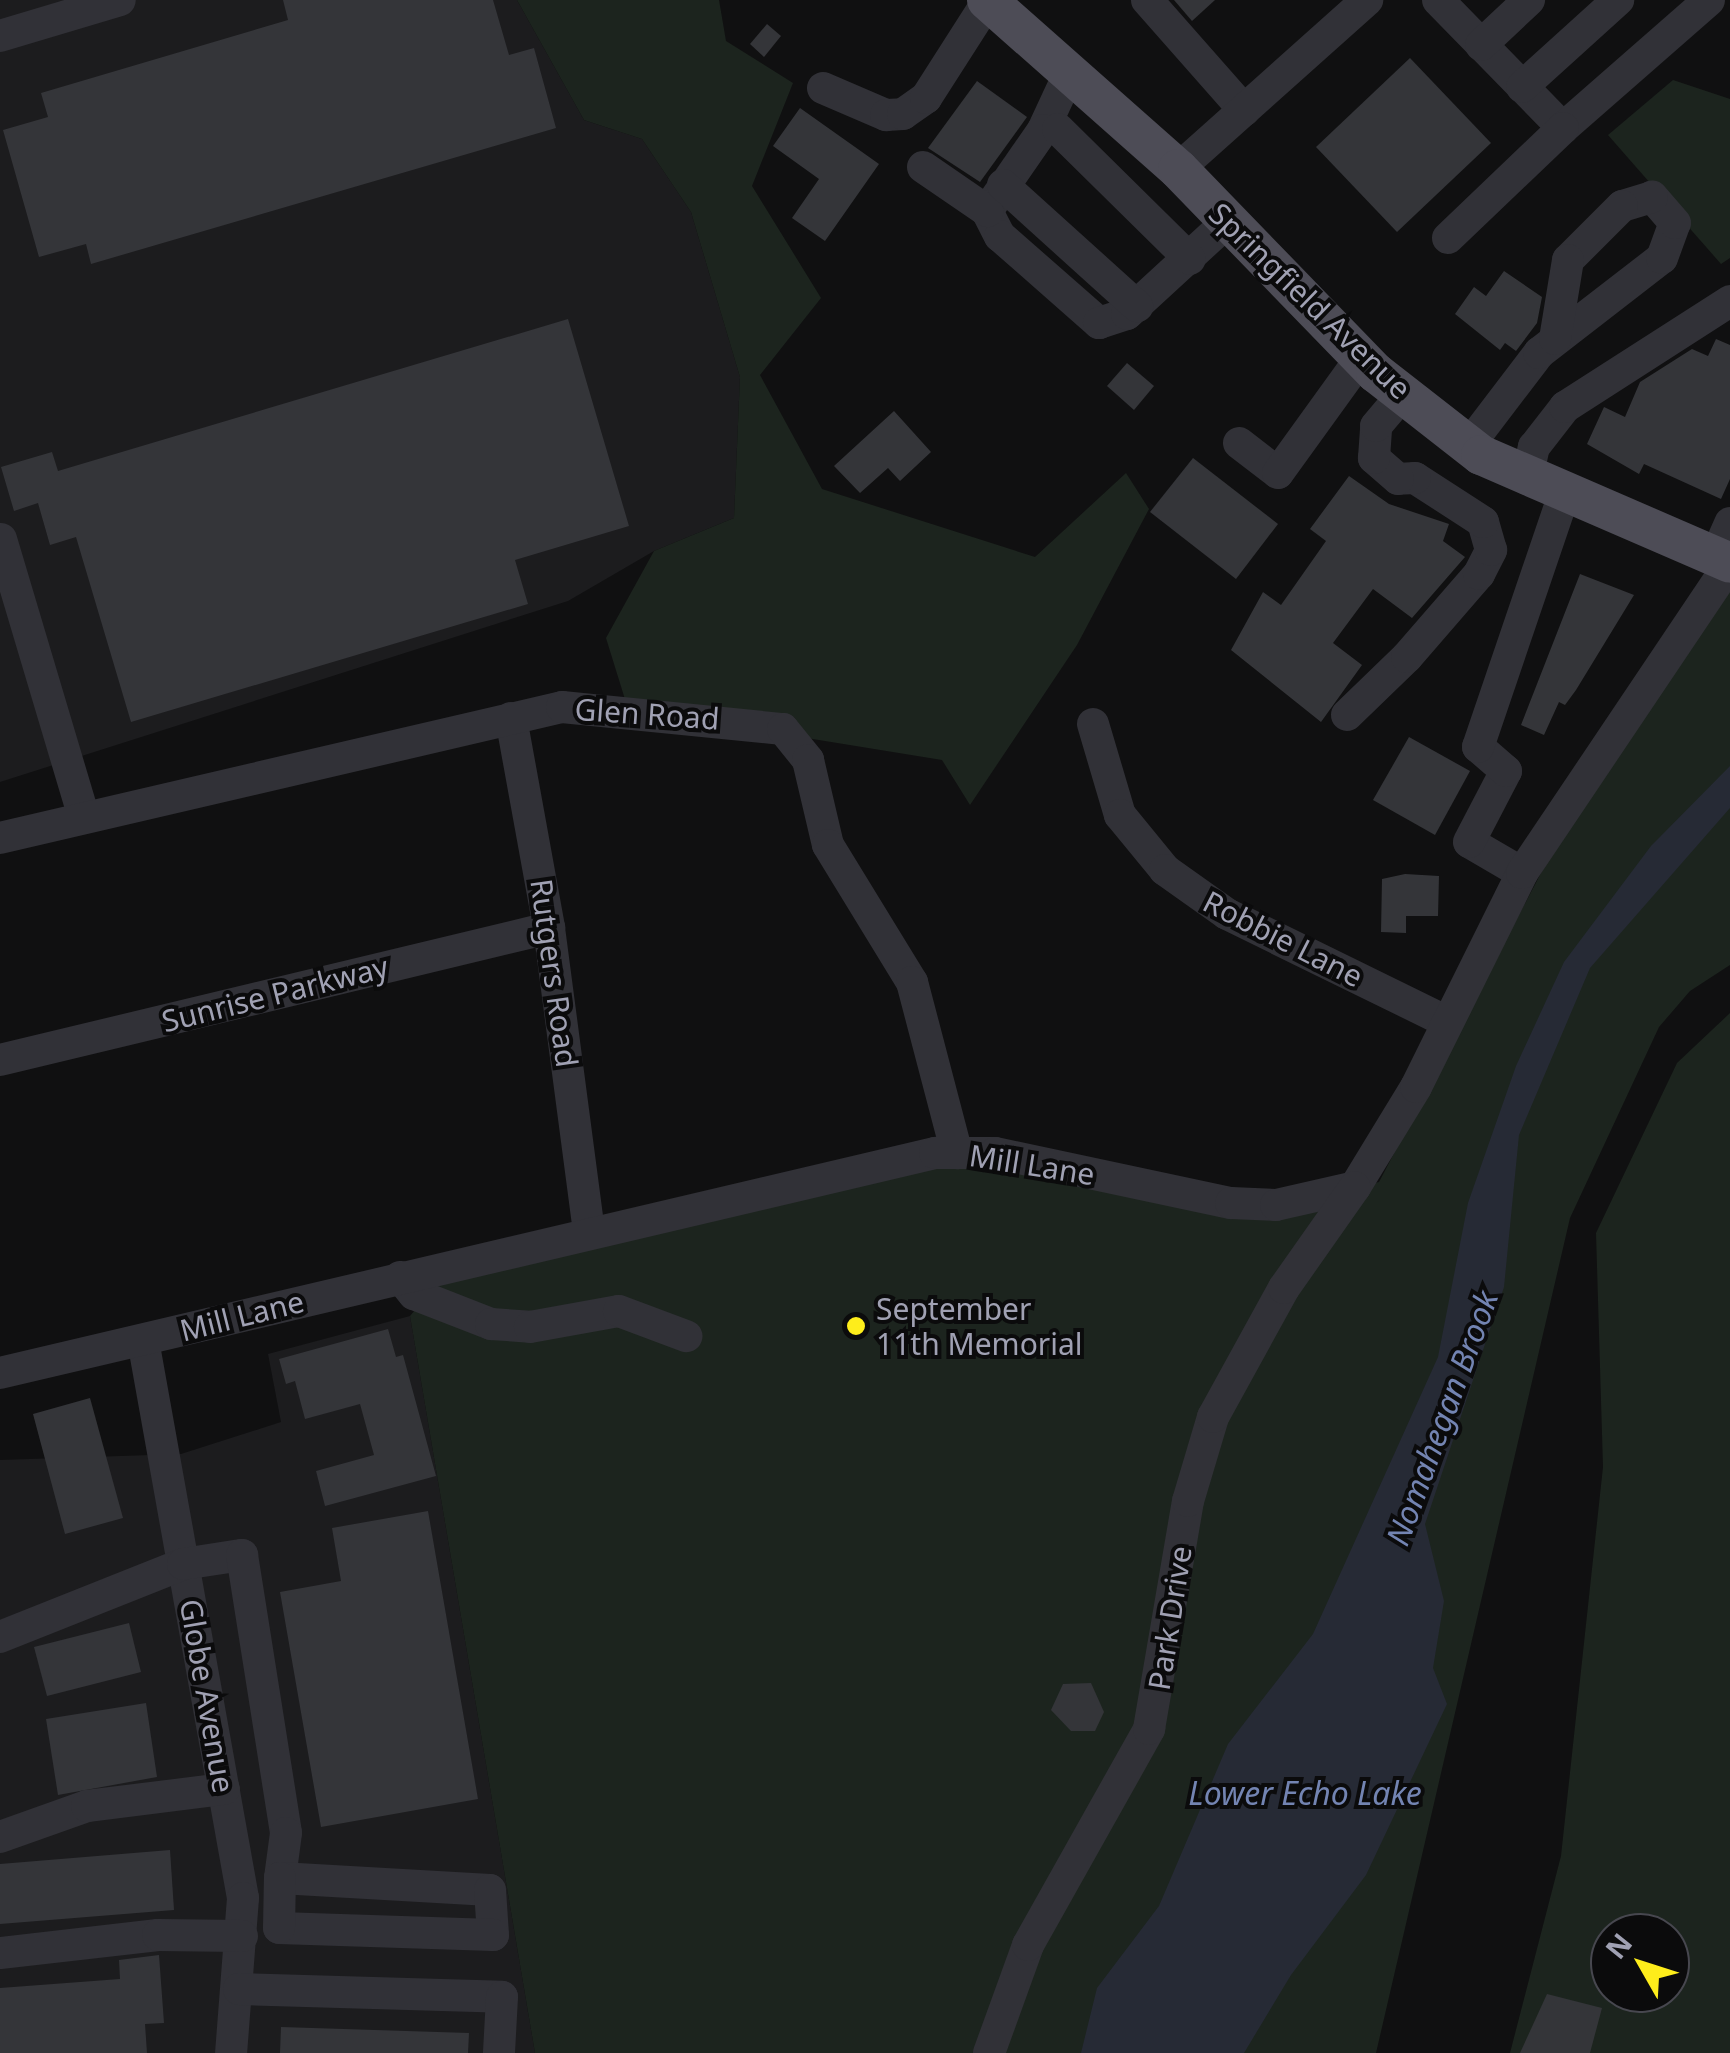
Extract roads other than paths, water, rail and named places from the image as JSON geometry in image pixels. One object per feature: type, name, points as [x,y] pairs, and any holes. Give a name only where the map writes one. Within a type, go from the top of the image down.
[{"type":"main road","name":"Springfield Avenue","points":[[1002,5],[1083,86],[1178,169],[1361,358],[1469,445],[1527,480],[1564,496],[1727,551]]},
{"type":"street","points":[[0,36],[120,0]]},
{"type":"street","points":[[1147,0],[1244,110]]},
{"type":"street","points":[[1178,169],[1366,0]]},
{"type":"street","points":[[1438,0],[1563,128]]},
{"type":"street","points":[[1481,44],[1529,0]]},
{"type":"street","points":[[1522,86],[1618,0]]},
{"type":"street","points":[[1448,238],[1563,128],[1710,0]]},
{"type":"street","points":[[823,88],[886,116],[902,114],[932,89],[1002,5]]},
{"type":"street","points":[[995,198],[1050,129],[1080,120],[1083,86]]},
{"type":"street","points":[[1050,129],[1190,259]]},
{"type":"street","points":[[924,166],[995,198],[1136,306],[1227,222]]},
{"type":"street","points":[[1527,480],[1534,448],[1565,407],[1725,310]]},
{"type":"street","points":[[1469,445],[1555,339]]},
{"type":"street","points":[[1238,443],[1278,473],[1361,358]]},
{"type":"street","points":[[1347,716],[1431,630],[1492,550],[1483,522],[1415,478],[1398,479],[1374,458],[1376,426],[1403,394]]},
{"type":"street","points":[[1522,872],[1469,842],[1506,771],[1478,746],[1564,496]]},
{"type":"street","points":[[1,539],[84,817]]},
{"type":"street","points":[[1356,1187],[1447,1022],[1522,872],[1727,551]]},
{"type":"street","name":"Glen Road","points":[[0,838],[562,707],[751,721],[782,729],[798,742],[828,845],[912,982],[957,1153]]},
{"type":"street","name":"Rutgers Road","points":[[511,718],[549,928],[589,1230]]},
{"type":"street","name":"Robbie Lane","points":[[1093,724],[1120,815],[1165,870],[1227,914],[1447,1022]]},
{"type":"street","name":"Sunrise Parkway","points":[[0,1060],[549,928]]},
{"type":"street","name":"Mill Lane","points":[[0,1372],[889,1160],[957,1153],[995,1154],[1231,1203],[1276,1205],[1356,1187]]},
{"type":"street","name":"Park Drive","points":[[989,2053],[1028,1945],[1149,1728],[1188,1502],[1213,1416],[1284,1288],[1356,1187]]},
{"type":"street","points":[[452,1264],[461,1297],[479,1318]]},
{"type":"street","points":[[400,1277],[414,1294],[479,1318],[530,1328],[618,1311],[686,1336]]},
{"type":"street","name":"Globe Avenue","points":[[143,1340],[236,1857],[242,1936],[231,2053]]},
{"type":"street","points":[[0,1637],[183,1564],[242,1555],[282,1865],[279,1928],[493,1936],[490,1890],[282,1865],[236,1857]]},
{"type":"street","points":[[0,1838],[87,1806],[224,1790]]},
{"type":"street","points":[[0,1953],[158,1935],[242,1936]]},
{"type":"street","points":[[239,1989],[502,1997],[499,2053]]},
{"type":"water","name":"Lower Echo Lake","points":[[1730,766],[1730,808],[1590,968],[1519,1135],[1504,1287],[1425,1524],[1444,1601],[1433,1668],[1447,1704],[1366,1875],[1291,1975],[1244,2053],[1081,2053],[1097,1988],[1159,1906],[1228,1744],[1313,1634],[1438,1357],[1468,1203],[1516,1066],[1564,962],[1651,846]]},
{"type":"place","name":"September 11th Memorial","points":[[856,1326]]},
{"type":"water label","name":"Nomahegan Brook","points":[[1442,1418]]}]
